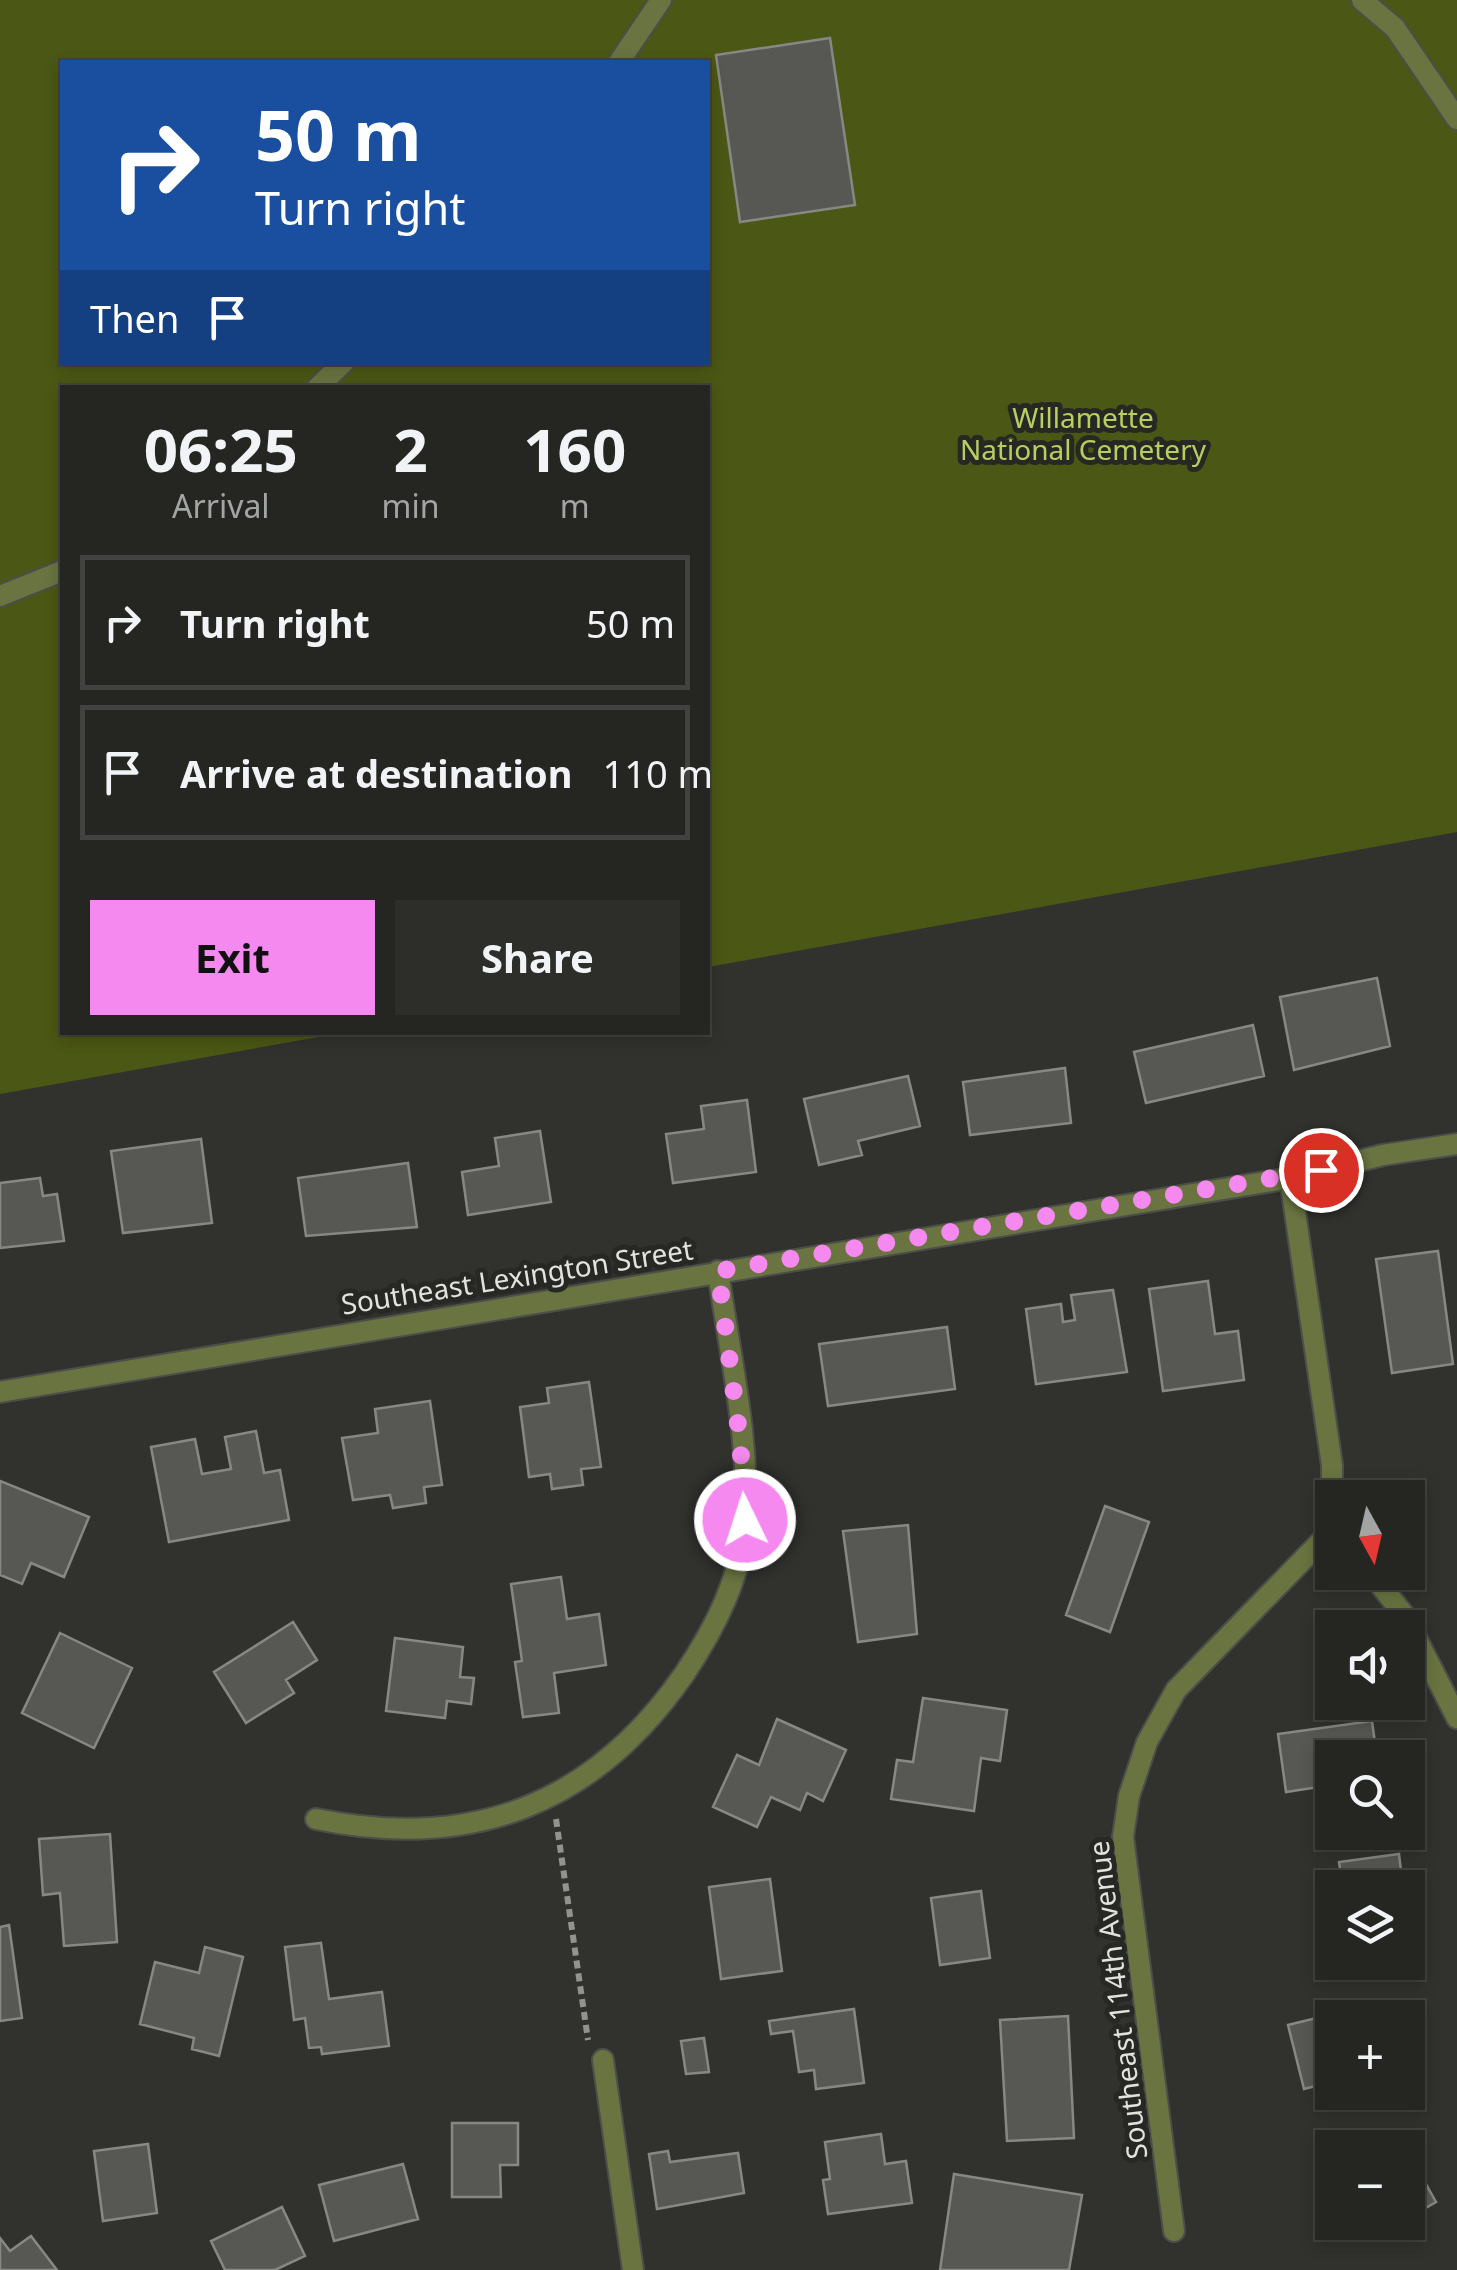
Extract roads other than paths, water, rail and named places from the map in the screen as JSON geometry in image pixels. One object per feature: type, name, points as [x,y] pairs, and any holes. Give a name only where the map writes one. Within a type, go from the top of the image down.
[{"type":"street","points":[[620,60],[661,0]]},
{"type":"street","points":[[1362,0],[1395,28],[1457,119]]},
{"type":"street","points":[[320,385],[341,365]]},
{"type":"street","points":[[0,596],[60,572]]},
{"type":"street","name":"Southeast Lexington Street","points":[[0,1392],[1290,1178],[1383,1155],[1457,1144]]},
{"type":"street","name":"Southeast 114th Avenue","points":[[1290,1178],[1332,1480]]},
{"type":"street","points":[[316,1818],[370,1830],[434,1827],[553,1798],[591,1776],[628,1744],[666,1701],[717,1620],[732,1585],[745,1520],[740,1440],[718,1271]]},
{"type":"street","name":"Southeast 114th Avenue","points":[[1174,2231],[1126,1890],[1123,1837],[1129,1796],[1147,1742],[1176,1690],[1315,1547]]},
{"type":"street","points":[[1384,1590],[1405,1616],[1457,1718]]},
{"type":"street","points":[[603,2060],[633,2270]]},
{"type":"park label","name":"Willamette National Cemetery","points":[[1083,434]]}]
